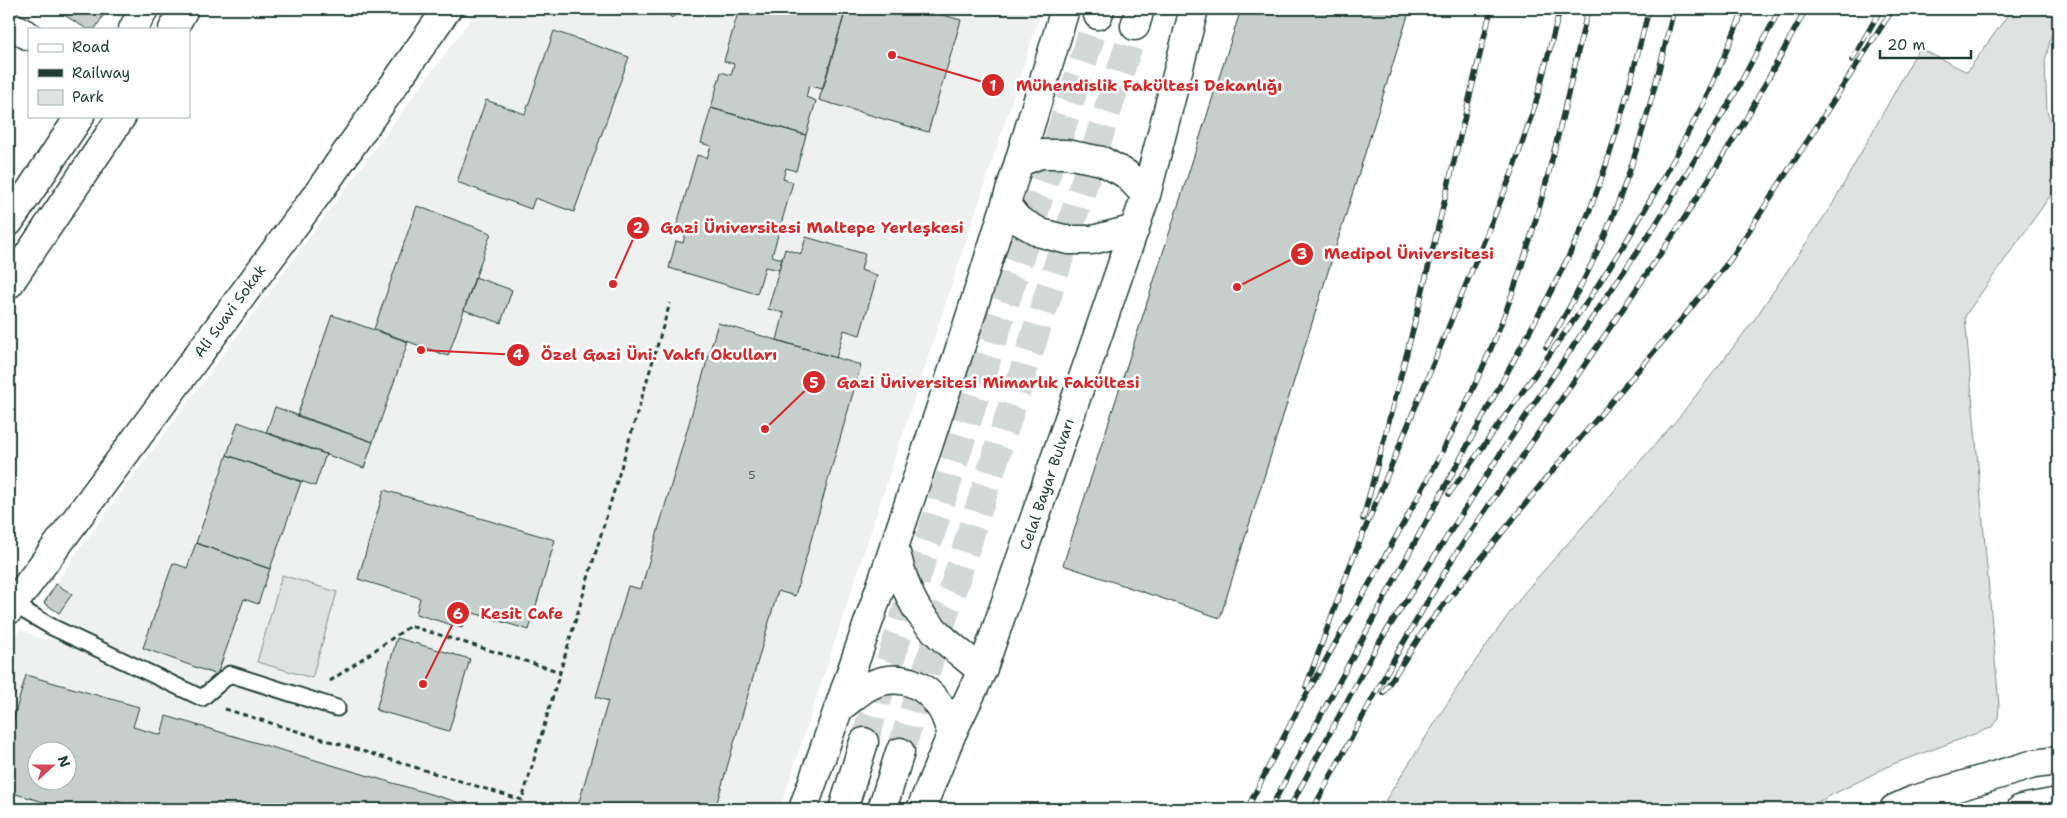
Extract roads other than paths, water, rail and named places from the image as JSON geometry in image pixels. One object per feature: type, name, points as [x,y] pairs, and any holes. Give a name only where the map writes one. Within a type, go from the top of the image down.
[{"type":"main road","points":[[134,28],[144,9]]},
{"type":"main road","points":[[174,28],[184,9]]},
{"type":"main road","name":"Ali Suavi Sokak","points":[[11,607],[321,189],[447,9]]},
{"type":"main road","points":[[803,809],[894,546],[1006,205],[1065,9]]},
{"type":"main road","name":"Celal Bayar Bulvarı","points":[[922,809],[952,733],[982,671],[1135,229],[1146,195],[1194,9]]},
{"type":"main road","points":[[9,25],[28,35]]},
{"type":"main road","points":[[9,222],[79,118]]},
{"type":"main road","points":[[9,284],[121,118]]},
{"type":"main road","points":[[1020,162],[1040,154],[1066,154],[1102,160],[1126,174],[1146,195]]},
{"type":"main road","points":[[1006,205],[1018,220],[1041,233],[1068,240],[1092,240],[1135,229]]},
{"type":"main road","points":[[894,546],[905,584],[919,612],[944,639],[982,671]]},
{"type":"main road","points":[[839,708],[870,686],[890,678],[910,681],[930,693],[942,709],[952,733]]},
{"type":"main road","points":[[843,809],[864,742]]},
{"type":"main road","points":[[882,809],[900,752]]},
{"type":"main road","points":[[1894,809],[1914,800],[2034,764],[2058,761]]},
{"type":"main road","points":[[2021,809],[2058,802]]},
{"type":"lane","points":[[11,607],[202,698],[230,674],[337,708]]},
{"type":"tunnel","points":[[864,742],[1098,15]]},
{"type":"tunnel","points":[[900,752],[1135,26]]},
{"type":"railway","points":[[1363,519],[1416,318],[1491,9]]},
{"type":"railway","points":[[1306,687],[1351,563],[1512,173],[1536,102],[1560,9]]},
{"type":"railway","points":[[1247,809],[1295,715],[1427,480],[1452,432],[1497,334],[1512,295],[1537,214],[1559,132],[1588,9]]},
{"type":"railway","points":[[1270,809],[1546,301],[1575,243],[1591,207],[1608,158],[1649,9]]},
{"type":"railway","points":[[1546,347],[1587,273],[1621,195],[1649,109],[1674,9]]},
{"type":"railway","points":[[1449,494],[1587,302],[1627,240],[1706,99],[1744,9]]},
{"type":"railway","points":[[1289,809],[1375,649],[1502,451],[1656,224],[1734,95],[1780,9]]},
{"type":"railway","points":[[1313,809],[1395,657],[1453,558],[1680,225],[1745,121],[1806,9]]},
{"type":"railway","points":[[1852,60],[1881,9]]},
{"type":"railway","points":[[1383,693],[1426,627],[1543,482],[1730,260],[1893,9]]},
{"type":"place","name":"Mühendislik Fakültesi Dekanlığı","points":[[892,55]]},
{"type":"place","name":"Gazi Üniversitesi Maltepe Yerleşkesi","points":[[613,284]]},
{"type":"place","name":"Medipol Üniversitesi","points":[[1237,287]]},
{"type":"place","name":"Özel Gazi Üni. Vakfı Okulları","points":[[421,350]]},
{"type":"place","name":"Gazi Üniversitesi Mimarlık Fakültesi","points":[[765,429]]},
{"type":"place","name":"Kesit Cafe","points":[[423,684]]}]
